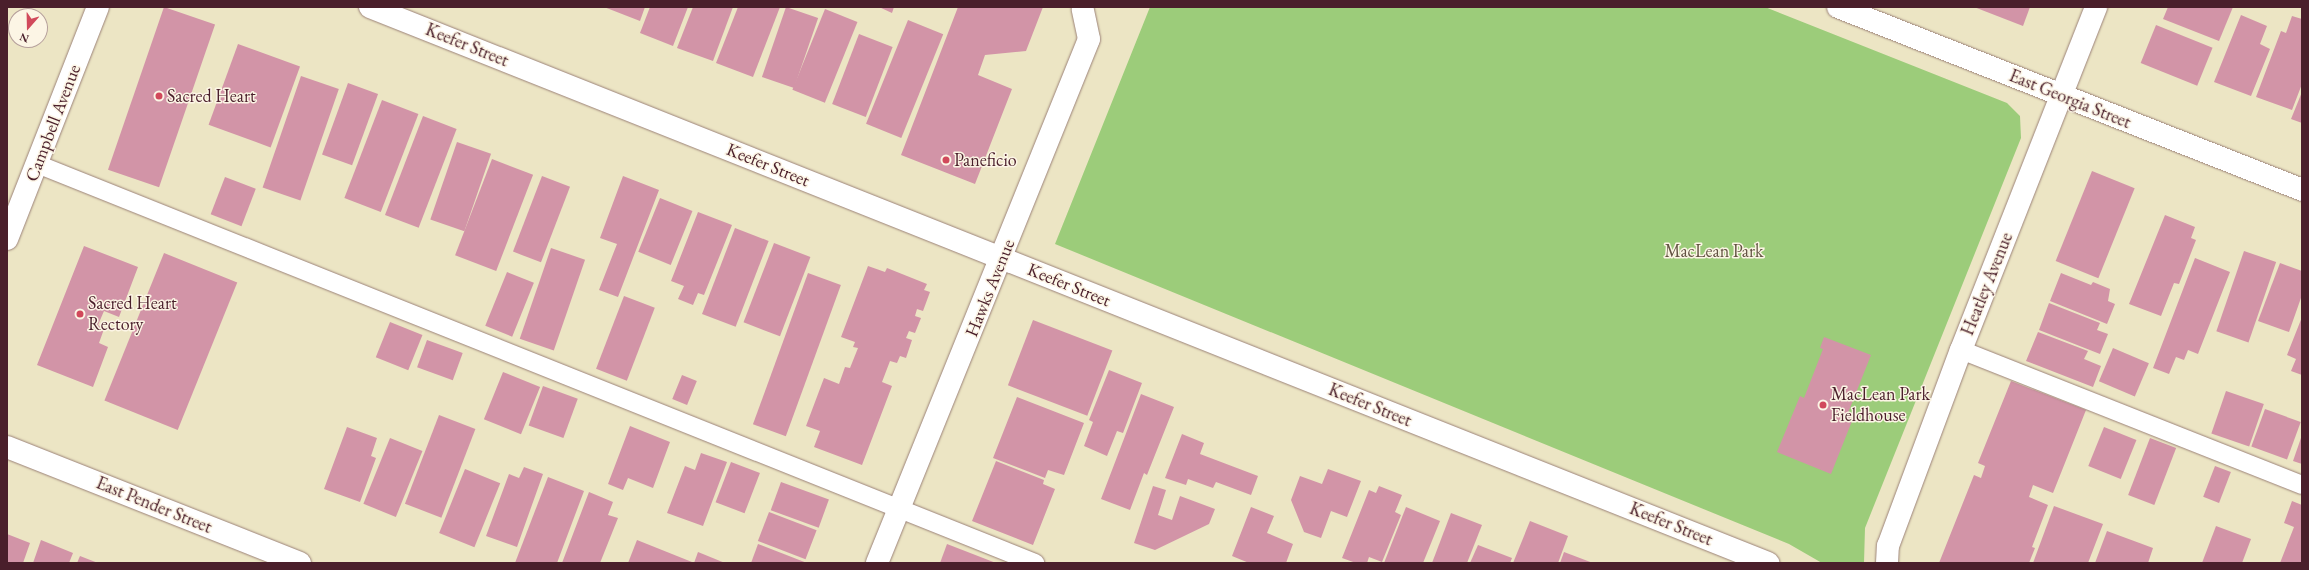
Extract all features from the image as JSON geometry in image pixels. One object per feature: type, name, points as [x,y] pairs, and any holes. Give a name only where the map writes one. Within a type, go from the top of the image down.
[{"type":"street","name":"Campbell Avenue","points":[[7,239],[98,7]]},
{"type":"street","name":"Keefer Street","points":[[370,7],[1768,563]]},
{"type":"street","name":"East Georgia Street","points":[[1838,7],[2302,190]]},
{"type":"street","name":"Heatley Avenue","points":[[1887,563],[1888,546],[1961,350],[2096,7]]},
{"type":"street","name":"Hawks Avenue","points":[[877,563],[1002,258],[1089,39],[1082,8]]},
{"type":"street","name":"East Pender Street","points":[[7,447],[300,563]]},
{"type":"lane","points":[[37,164],[1035,563]]},
{"type":"lane","points":[[1961,350],[2302,485]]},
{"type":"green space","name":"MacLean Park","points":[[1150,7],[1765,7],[2007,103],[2020,116],[2021,138],[1865,528],[1864,563],[1822,563],[1789,544],[1055,244]]},
{"type":"building","name":"Sacred Heart","points":[[164,7],[215,25],[159,187],[108,170]]},
{"type":"building","points":[[604,7],[645,7],[640,21]]},
{"type":"building","points":[[650,7],[688,7],[673,46],[640,33]]},
{"type":"building","points":[[693,7],[733,7],[713,61],[677,48]]},
{"type":"building","points":[[738,7],[780,7],[753,77],[716,63]]},
{"type":"building","points":[[786,7],[818,18],[794,88],[762,77]]},
{"type":"building","points":[[879,7],[894,7],[892,13]]},
{"type":"building","points":[[958,7],[1043,7],[1026,51],[985,55],[978,75],[1012,89],[975,184],[901,155]]},
{"type":"building","points":[[1974,7],[2030,7],[2023,26]]},
{"type":"building","points":[[2168,7],[2233,7],[2219,41],[2163,19]]},
{"type":"building","points":[[825,9],[857,22],[825,103],[792,90]]},
{"type":"building","points":[[2241,15],[2267,26],[2260,44],[2270,49],[2251,96],[2214,82]]},
{"type":"building","points":[[2292,16],[2302,19],[2302,84],[2292,110],[2256,97],[2281,31],[2286,33]]},
{"type":"building","points":[[908,20],[943,34],[901,138],[866,124]]},
{"type":"building","points":[[2156,25],[2213,48],[2197,86],[2141,63]]},
{"type":"building","points":[[859,34],[893,47],[866,117],[832,104]]},
{"type":"building","points":[[238,44],[300,67],[271,147],[209,125]]},
{"type":"building","points":[[301,76],[339,89],[300,201],[263,188]]},
{"type":"building","points":[[348,83],[378,94],[352,165],[322,154]]},
{"type":"building","points":[[2302,92],[2302,123],[2291,119]]},
{"type":"building","points":[[382,100],[418,114],[381,212],[344,198]]},
{"type":"building","points":[[423,116],[457,129],[419,228],[385,215]]},
{"type":"building","points":[[457,142],[491,154],[464,231],[430,220]]},
{"type":"building","points":[[492,159],[533,175],[496,271],[455,255]]},
{"type":"building","points":[[2092,171],[2135,188],[2098,278],[2056,261]]},
{"type":"building","points":[[542,176],[570,187],[541,262],[513,252]]},
{"type":"building","points":[[623,176],[659,190],[618,297],[599,290],[617,244],[600,238]]},
{"type":"building","points":[[225,177],[256,189],[241,226],[211,214]]},
{"type":"building","points":[[660,198],[692,211],[671,265],[638,252]]},
{"type":"building","points":[[698,212],[732,225],[704,295],[698,293],[693,305],[678,299],[684,286],[671,281]]},
{"type":"building","points":[[2165,215],[2195,227],[2191,238],[2196,240],[2179,284],[2174,283],[2161,316],[2129,304]]},
{"type":"building","points":[[735,228],[769,241],[736,327],[702,314]]},
{"type":"building","points":[[774,243],[810,257],[780,336],[744,322]]},
{"type":"building","name":"Sacred Heart Rectory","points":[[84,246],[138,267],[119,317],[104,311],[98,325],[104,329],[99,343],[108,347],[93,387],[37,365]]},
{"type":"building","points":[[551,248],[585,260],[554,350],[520,339]]},
{"type":"building","points":[[2244,251],[2276,262],[2248,342],[2216,331]]},
{"type":"building","points":[[164,253],[237,283],[178,430],[104,400]]},
{"type":"building","points":[[2195,258],[2230,272],[2198,354],[2188,350],[2184,360],[2176,357],[2169,374],[2153,368]]},
{"type":"building","points":[[2280,263],[2302,271],[2302,295],[2289,332],[2258,321]]},
{"type":"building","points":[[868,266],[885,272],[887,268],[927,284],[924,290],[930,292],[923,311],[917,309],[915,316],[921,318],[915,333],[909,331],[906,338],[912,340],[906,358],[900,356],[897,363],[890,361],[882,382],[892,386],[862,465],[814,447],[820,431],[806,426],[824,378],[839,384],[845,367],[850,368],[858,348],[853,347],[855,342],[841,337]]},
{"type":"building","points":[[507,272],[534,283],[512,337],[485,326]]},
{"type":"building","points":[[808,273],[841,285],[786,436],[753,424]]},
{"type":"building","points":[[2061,273],[2091,285],[2093,282],[2110,289],[2108,301],[2115,304],[2107,324],[2050,301]]},
{"type":"building","points":[[624,296],[655,308],[627,381],[596,369]]},
{"type":"building","points":[[2049,303],[2100,323],[2097,330],[2108,334],[2100,354],[2039,330]]},
{"type":"building","points":[[2302,317],[2302,375],[2291,371],[2296,359],[2287,355]]},
{"type":"building","points":[[1033,320],[1112,350],[1087,416],[1008,385]]},
{"type":"building","points":[[390,322],[422,335],[408,370],[376,357]]},
{"type":"building","points":[[2038,332],[2088,351],[2084,359],[2101,366],[2093,387],[2026,361]]},
{"type":"building","name":"MacLean Park Fieldhouse","points":[[1824,337],[1871,355],[1848,413],[1854,416],[1831,474],[1777,452],[1800,396],[1804,398],[1823,349],[1820,348]]},
{"type":"building","points":[[427,340],[463,353],[453,380],[417,367]]},
{"type":"building","points":[[2113,348],[2149,363],[2135,396],[2099,381]]},
{"type":"building","points":[[1109,370],[1142,383],[1123,433],[1117,431],[1107,456],[1084,446],[1093,422],[1089,420]]},
{"type":"building","points":[[503,372],[540,387],[521,434],[484,419]]},
{"type":"building","points":[[682,375],[697,381],[687,405],[672,399]]},
{"type":"building","points":[[2011,381],[2086,410],[2053,493],[2033,485],[2029,497],[2048,505],[2032,547],[2035,548],[2029,563],[1939,563],[1974,475],[1981,478],[1985,466],[1978,463]]},
{"type":"building","points":[[543,386],[578,399],[563,438],[529,425]]},
{"type":"building","points":[[2226,391],[2264,404],[2249,447],[2211,434]]},
{"type":"building","points":[[1141,394],[1174,407],[1147,475],[1144,473],[1130,510],[1101,499]]},
{"type":"building","points":[[1017,397],[1084,423],[1064,475],[1048,470],[1045,478],[993,458]]},
{"type":"building","points":[[2265,409],[2301,422],[2287,460],[2251,447]]},
{"type":"building","points":[[439,415],[475,429],[441,518],[405,504]]},
{"type":"building","points":[[630,426],[670,442],[653,488],[628,478],[623,490],[608,484]]},
{"type":"building","points":[[347,427],[377,438],[371,456],[376,458],[360,502],[324,489]]},
{"type":"building","points":[[2104,427],[2136,440],[2121,479],[2088,466]]},
{"type":"building","points":[[1182,434],[1204,443],[1200,454],[1258,476],[1251,495],[1216,482],[1213,488],[1188,479],[1186,485],[1165,478]]},
{"type":"building","points":[[2302,435],[2302,464],[2293,461]]},
{"type":"building","points":[[390,438],[422,451],[396,517],[363,504]]},
{"type":"building","points":[[2150,438],[2176,448],[2154,505],[2128,495]]},
{"type":"building","points":[[701,453],[727,462],[703,526],[667,513],[685,466],[695,470]]},
{"type":"building","points":[[996,461],[1044,480],[1043,484],[1055,489],[1033,545],[972,521]]},
{"type":"building","points":[[731,462],[760,473],[745,513],[716,502]]},
{"type":"building","points":[[2215,466],[2231,472],[2219,503],[2203,497]]},
{"type":"building","points":[[524,467],[543,474],[517,547],[486,536],[509,474],[519,478]]},
{"type":"building","points":[[465,469],[500,483],[474,547],[439,533]]},
{"type":"building","points":[[1328,469],[1361,481],[1347,517],[1331,511],[1321,538],[1304,532],[1291,500],[1300,476],[1322,484]]},
{"type":"building","points":[[548,477],[584,491],[557,563],[515,563]]},
{"type":"building","points":[[781,482],[829,499],[819,528],[771,510]]},
{"type":"building","points":[[1153,486],[1166,490],[1158,515],[1172,520],[1180,496],[1215,509],[1209,524],[1155,550],[1134,543]]},
{"type":"building","points":[[1379,486],[1402,495],[1395,512],[1401,515],[1382,562],[1369,557],[1367,563],[1356,563],[1342,558],[1369,490],[1376,493]]},
{"type":"building","points":[[589,492],[613,502],[608,515],[618,518],[600,563],[562,563]]},
{"type":"building","points":[[2292,501],[2302,505],[2302,563],[2280,563],[2294,527],[2284,523]]},
{"type":"building","points":[[2054,506],[2103,524],[2088,563],[2033,563]]},
{"type":"building","points":[[1251,507],[1274,516],[1267,533],[1293,544],[1286,563],[1249,563],[1232,556]]},
{"type":"building","points":[[1406,507],[1440,521],[1423,563],[1384,563]]},
{"type":"building","points":[[769,512],[817,530],[806,559],[758,541]]},
{"type":"building","points":[[1451,513],[1482,525],[1467,563],[1432,563]]},
{"type":"building","points":[[1530,521],[1568,536],[1558,563],[1513,563]]},
{"type":"building","points":[[2216,526],[2251,539],[2242,563],[2202,563]]},
{"type":"building","points":[[2107,531],[2153,548],[2148,563],[2095,563]]},
{"type":"building","points":[[7,534],[30,543],[23,563],[7,563]]},
{"type":"building","points":[[41,540],[73,553],[69,563],[33,563]]},
{"type":"building","points":[[637,540],[692,562],[628,563]]},
{"type":"building","points":[[758,544],[807,563],[751,563]]},
{"type":"building","points":[[947,544],[996,563],[940,563]]},
{"type":"building","points":[[1478,545],[1512,558],[1510,563],[1470,563]]},
{"type":"building","points":[[698,552],[725,563],[694,563]]},
{"type":"building","points":[[1564,552],[1593,563],[1560,563]]},
{"type":"building","points":[[80,556],[98,563],[77,563]]},
{"type":"place","name":"Sacred Heart","points":[[159,96]]},
{"type":"place","name":"Paneficio","points":[[946,160]]},
{"type":"place","name":"Sacred Heart Rectory","points":[[80,314]]},
{"type":"place","name":"MacLean Park Fieldhouse","points":[[1823,405]]}]
